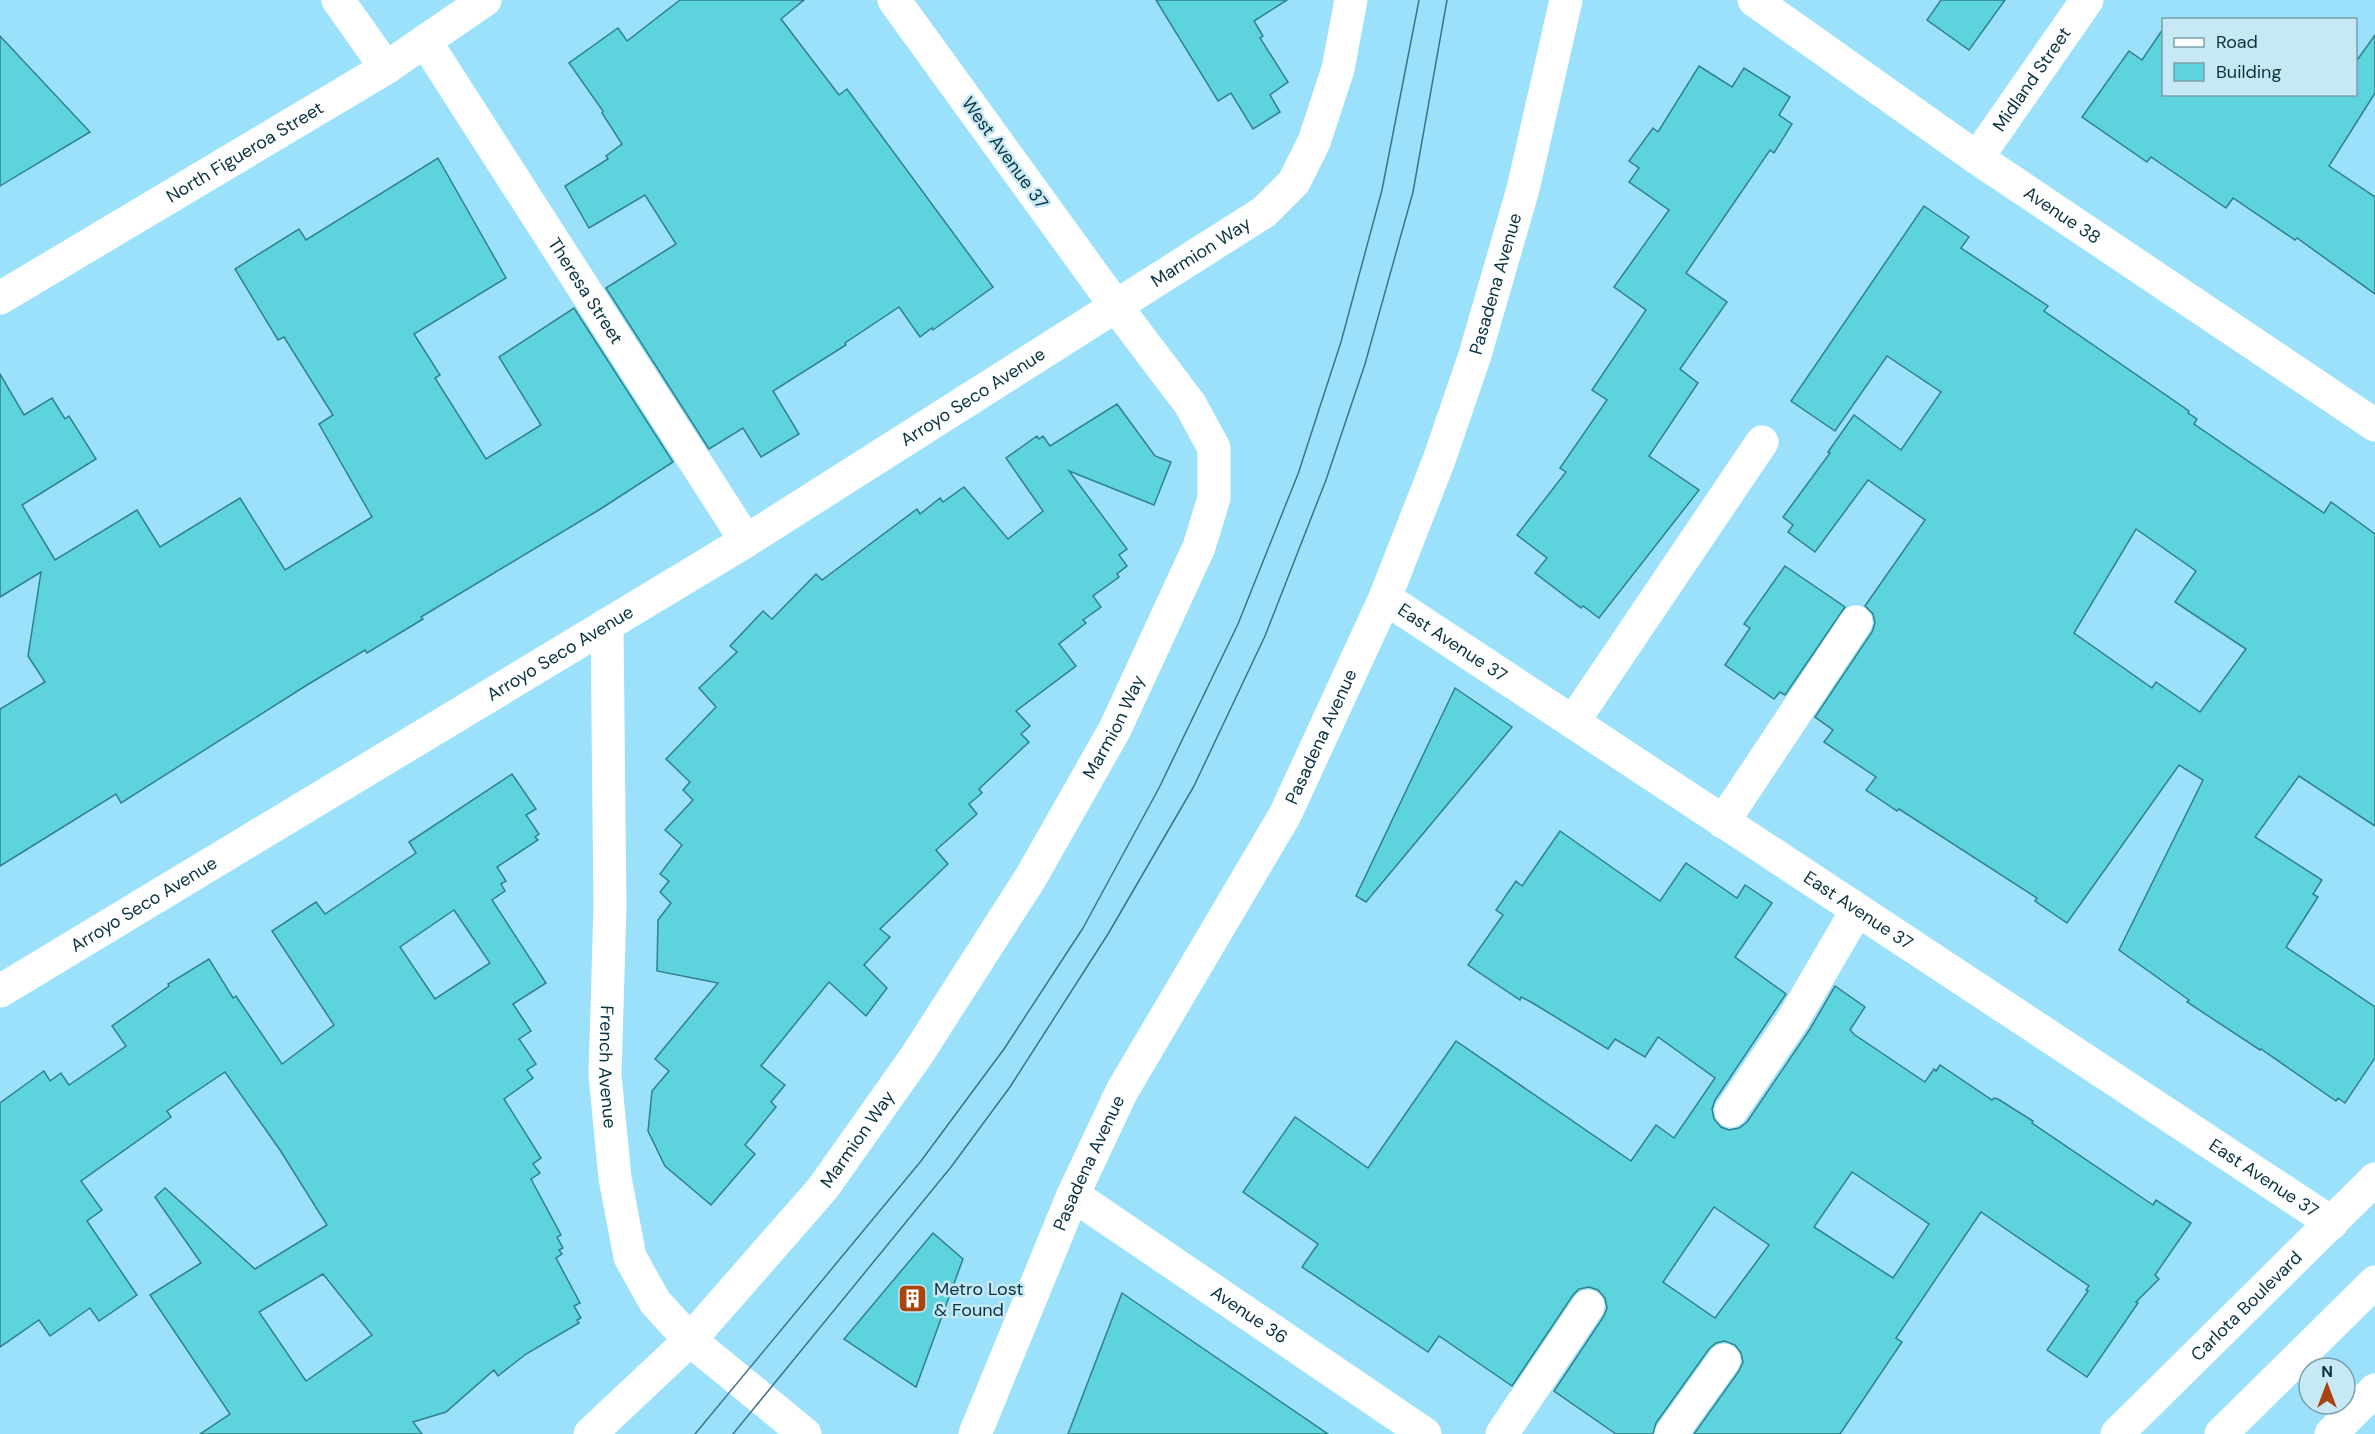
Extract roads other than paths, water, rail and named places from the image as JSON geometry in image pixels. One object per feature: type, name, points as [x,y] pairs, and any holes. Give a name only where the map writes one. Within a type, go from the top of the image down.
[{"type":"main road","points":[[338,0],[386,68]]},
{"type":"main road","name":"North Figueroa Street","points":[[0,298],[386,68],[485,0]]},
{"type":"main road","name":"West Avenue 37","points":[[894,0],[1115,306]]},
{"type":"main road","name":"Marmion Way","points":[[590,1434],[690,1340],[823,1188],[917,1055],[1031,877],[1115,729],[1199,547],[1214,498],[1214,448],[1190,404],[1115,306],[1264,212],[1294,182],[1314,142],[1338,69],[1351,0]]},
{"type":"main road","name":"Pasadena Avenue","points":[[975,1434],[1072,1195],[1122,1091],[1286,815],[1385,598],[1439,460],[1475,355],[1523,189],[1566,0]]},
{"type":"main road","name":"Avenue 38","points":[[1754,0],[1977,158],[2375,425]]},
{"type":"main road","name":"Midland Street","points":[[1977,158],[2087,0]]},
{"type":"main road","name":"Theresa Street","points":[[425,40],[746,541]]},
{"type":"main road","name":"Arroyo Seco Avenue","points":[[0,991],[746,541],[1115,306]]},
{"type":"main road","points":[[1573,722],[1762,442]]},
{"type":"main road","name":"East Avenue 37","points":[[1385,598],[2332,1222]]},
{"type":"main road","points":[[1724,822],[1856,622]]},
{"type":"main road","name":"French Avenue","points":[[607,625],[610,907],[605,1075],[615,1178],[630,1257],[655,1302],[690,1340],[805,1434]]},
{"type":"main road","points":[[1731,1111],[1794,1018],[1857,910]]},
{"type":"main road","name":"Carlota Boulevard","points":[[2117,1434],[2375,1179]]},
{"type":"main road","name":"Avenue 36","points":[[1072,1195],[1425,1434]]},
{"type":"main road","points":[[2221,1434],[2375,1282]]},
{"type":"main road","points":[[1502,1434],[1588,1306]]},
{"type":"main road","points":[[1671,1434],[1724,1360]]},
{"type":"main road","points":[[2331,1434],[2375,1390]]},
{"type":"tram line","points":[[695,1434],[921,1161],[1004,1049],[1083,928],[1159,788],[1238,624],[1298,474],[1341,342],[1382,190],[1419,0]]},
{"type":"tram line","points":[[733,1434],[951,1167],[1010,1087],[1108,934],[1194,786],[1265,636],[1326,480],[1365,364],[1413,192],[1447,0]]},
{"type":"place","name":"Metro Lost & Found","points":[[913,1299]]}]
